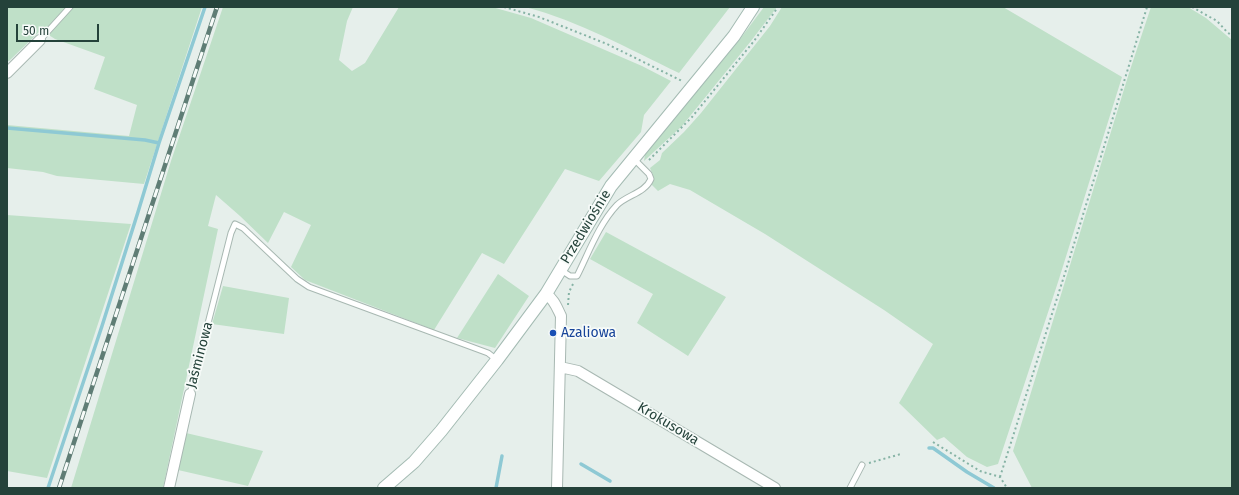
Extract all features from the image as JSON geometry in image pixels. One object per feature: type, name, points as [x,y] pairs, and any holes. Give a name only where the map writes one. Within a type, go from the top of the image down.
[{"type":"street","name":"Przedwiośnie","points":[[546,294],[611,186],[633,157],[734,36],[753,7]]},
{"type":"street","points":[[7,73],[40,40]]},
{"type":"street","points":[[384,488],[414,462],[441,431],[497,360],[546,294],[550,296],[561,316],[557,488]]},
{"type":"street","name":"Krokusowa","points":[[560,367],[578,371],[775,488]]},
{"type":"street","name":"Jaśminowa","points":[[169,488],[190,394]]},
{"type":"lane","points":[[40,40],[70,7]]},
{"type":"lane","points":[[561,270],[570,276],[577,276],[597,236],[616,206],[649,184],[651,179],[649,174],[633,157]]},
{"type":"lane","name":"Jaśminowa","points":[[190,394],[231,233],[235,224],[243,228],[297,279],[309,287],[488,353],[497,360]]},
{"type":"lane","points":[[850,488],[862,465]]},
{"type":"path","points":[[504,7],[540,17],[607,44],[692,86]]},
{"type":"path","points":[[642,166],[692,117],[754,41],[778,7]]},
{"type":"path","points":[[1000,477],[1066,270],[1147,7]]},
{"type":"path","points":[[1192,7],[1217,21],[1232,35]]},
{"type":"path","points":[[933,442],[980,471],[1000,477],[1007,488]]},
{"type":"path","points":[[862,465],[901,454]]},
{"type":"green space","points":[[7,7],[202,7],[144,184],[57,176],[43,172],[7,168],[7,125],[129,136],[137,105],[94,89],[105,57],[55,39],[41,30],[9,61],[7,61]]},
{"type":"green space","points":[[223,7],[353,7],[347,21],[339,60],[352,71],[365,63],[399,7],[492,7],[531,18],[642,66],[671,81],[644,115],[641,132],[599,181],[565,169],[504,264],[482,253],[434,330],[305,280],[291,267],[311,225],[284,212],[268,243],[216,195],[208,226],[218,229],[163,488],[71,488],[171,161]]},
{"type":"green space","points":[[525,7],[730,7],[679,73],[623,45],[584,28]]},
{"type":"green space","points":[[764,7],[777,7],[682,126],[644,161],[645,154],[648,149],[737,43]]},
{"type":"green space","points":[[782,7],[1003,7],[1122,77],[1059,279],[998,464],[987,467],[967,457],[944,437],[937,440],[899,403],[933,344],[884,310],[765,234],[690,190],[670,184],[658,191],[651,184],[653,175],[650,168],[660,160],[662,153],[701,113],[770,26]]},
{"type":"green space","points":[[1151,7],[1188,7],[1206,18],[1232,40],[1232,488],[1032,488],[1013,451],[1129,73]]},
{"type":"green space","points":[[7,215],[131,224],[47,478],[7,471]]},
{"type":"green space","points":[[606,232],[726,297],[688,356],[637,323],[653,294],[590,259]]},
{"type":"green space","points":[[498,274],[529,296],[495,348],[457,338]]},
{"type":"green space","points":[[223,286],[289,298],[284,334],[212,324]]},
{"type":"green space","points":[[186,433],[263,451],[248,486],[178,470]]},
{"type":"waterway","points":[[48,488],[102,326],[159,143],[205,7]]},
{"type":"waterway","points":[[7,128],[145,140],[159,143]]},
{"type":"waterway","points":[[929,448],[933,448],[967,472],[994,488]]},
{"type":"waterway","points":[[496,488],[502,456]]},
{"type":"waterway","points":[[581,464],[610,481]]},
{"type":"railway","points":[[59,488],[217,7]]},
{"type":"place","name":"Azaliowa","points":[[553,333]]}]
